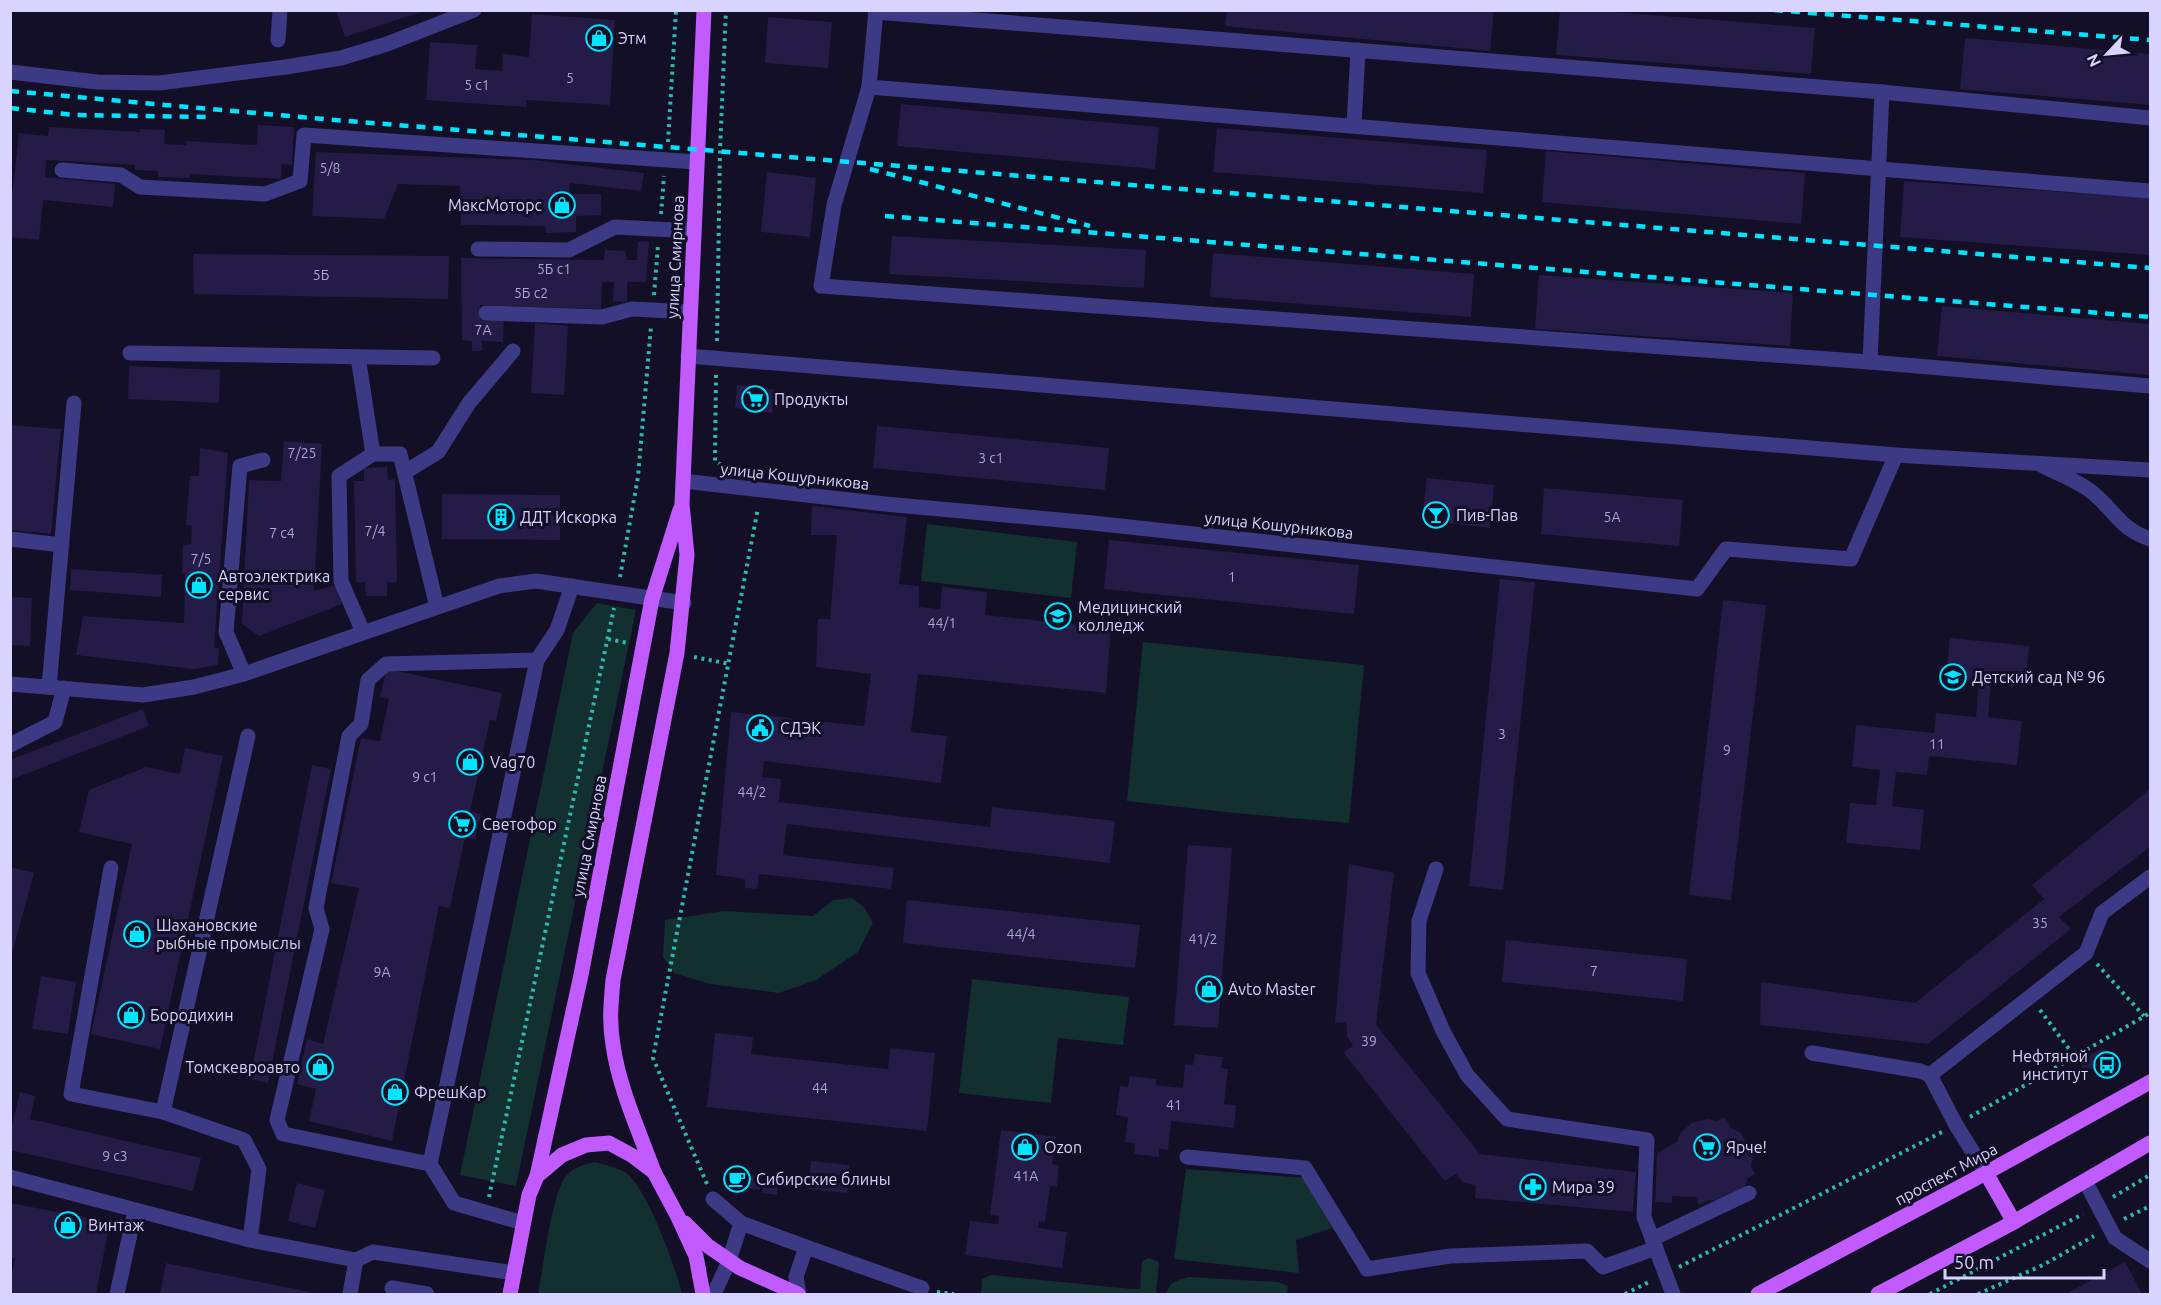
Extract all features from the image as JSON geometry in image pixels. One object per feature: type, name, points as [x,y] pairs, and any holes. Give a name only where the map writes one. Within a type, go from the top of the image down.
[{"type":"main road","name":"улица Смирнова","points":[[678,1216],[654,1172],[619,1075],[612,1044],[610,1016],[613,980],[677,653],[684,603],[687,555],[682,504],[704,10]]},
{"type":"main road","name":"улица Смирнова","points":[[510,1294],[529,1195],[537,1176],[581,975],[652,598],[682,504]]},
{"type":"main road","name":"проспект Мира","points":[[1758,1294],[2151,1082]]},
{"type":"main road","points":[[537,1176],[562,1155],[586,1145],[609,1143],[633,1156],[654,1172]]},
{"type":"main road","points":[[1878,1294],[2014,1222],[2151,1143]]},
{"type":"main road","points":[[1986,1173],[2014,1222]]},
{"type":"main road","points":[[678,1216],[708,1246],[729,1261],[798,1294]]},
{"type":"main road","points":[[678,1216],[696,1256],[703,1294]]},
{"type":"street","points":[[278,39],[280,10]]},
{"type":"street","points":[[10,72],[97,82],[159,83],[286,67],[341,57],[375,47],[474,10]]},
{"type":"street","points":[[2151,118],[1882,92],[875,11],[869,87],[834,204],[821,286],[1870,362],[2151,386]]},
{"type":"street","points":[[1354,126],[1358,50]]},
{"type":"street","points":[[869,87],[2151,191]]},
{"type":"street","points":[[1870,362],[1882,92]]},
{"type":"street","points":[[62,170],[121,175],[140,187],[266,194],[300,180],[304,135],[697,162]]},
{"type":"street","points":[[478,249],[570,250],[615,227],[694,231]]},
{"type":"street","points":[[486,313],[602,317],[632,309],[690,312]]},
{"type":"street","points":[[405,472],[438,452],[469,403],[513,351]]},
{"type":"street","points":[[130,353],[433,358]]},
{"type":"street","points":[[688,356],[1896,455],[2151,470]]},
{"type":"street","points":[[358,357],[373,454]]},
{"type":"street","points":[[10,745],[55,722],[62,545],[74,403]]},
{"type":"street","points":[[363,632],[341,581],[339,476],[373,454],[400,454],[437,607]]},
{"type":"street","name":"улица Кошурникова","points":[[683,481],[1105,524],[1697,589],[1726,549],[1851,559],[1896,455]]},
{"type":"street","points":[[244,674],[226,632],[240,466],[263,460]]},
{"type":"street","points":[[2037,464],[2092,492],[2120,523],[2140,536],[2151,539]]},
{"type":"street","points":[[10,539],[62,545]]},
{"type":"street","points":[[10,684],[143,695],[194,687],[244,674],[498,586],[536,581],[684,603]]},
{"type":"street","points":[[523,1223],[454,1203],[430,1164],[537,660],[557,630],[572,586]]},
{"type":"street","points":[[430,1164],[284,1134],[277,1120],[322,929],[316,908],[349,736],[361,724],[368,680],[386,664],[537,660]]},
{"type":"street","points":[[163,1112],[248,736]]},
{"type":"street","points":[[111,868],[70,1094],[163,1112],[244,1140],[259,1169],[250,1240]]},
{"type":"street","points":[[1436,869],[1419,921],[1418,973],[1443,1031],[1467,1075],[1507,1119],[1647,1140],[1644,1217],[1673,1294]]},
{"type":"street","points":[[1930,1075],[2086,953],[2102,913],[2151,877]]},
{"type":"street","points":[[1812,1053],[1920,1071],[1930,1075],[1956,1125],[1986,1173]]},
{"type":"street","points":[[1187,1157],[1305,1168],[1367,1269],[1450,1256],[1587,1251],[1603,1267],[1654,1244],[1749,1193]]},
{"type":"street","points":[[10,1177],[250,1240],[356,1260],[373,1252],[514,1273]]},
{"type":"street","points":[[2085,1181],[2115,1238],[2151,1261]]},
{"type":"street","points":[[713,1198],[741,1223],[922,1288]]},
{"type":"street","points":[[117,1294],[135,1211]]},
{"type":"street","points":[[714,1294],[729,1261],[741,1223]]},
{"type":"street","points":[[798,1294],[796,1277],[806,1247]]},
{"type":"street","points":[[350,1294],[356,1260]]},
{"type":"street","points":[[392,1288],[427,1294]]},
{"type":"path","points":[[726,10],[720,150],[715,461],[734,473]]},
{"type":"path","points":[[486,1212],[617,593],[638,477],[652,310]]},
{"type":"path","points":[[713,1198],[653,1058],[762,490]]},
{"type":"path","points":[[2086,953],[2144,1017]]},
{"type":"path","points":[[2031,997],[2075,1057]]},
{"type":"path","points":[[1625,1294],[1956,1125],[2151,1013]]},
{"type":"path","points":[[1930,1294],[2151,1175]]},
{"type":"path","points":[[1978,1294],[2043,1265]]},
{"type":"green space","points":[[927,524],[1077,542],[1071,598],[921,581]]},
{"type":"green space","points":[[597,603],[636,610],[516,1186],[460,1175],[573,633]]},
{"type":"green space","points":[[1143,642],[1364,665],[1349,823],[1127,801]]},
{"type":"green space","points":[[852,898],[864,907],[873,923],[858,952],[816,980],[779,993],[710,984],[674,973],[663,957],[665,920],[724,911],[813,916],[833,900]]},
{"type":"green space","points":[[972,979],[1129,997],[1123,1045],[1058,1038],[1051,1103],[959,1093]]},
{"type":"green space","points":[[595,1162],[622,1171],[634,1181],[660,1229],[682,1294],[538,1294],[552,1214],[561,1185],[573,1170]]},
{"type":"green space","points":[[1186,1169],[1308,1178],[1332,1228],[1296,1240],[1299,1273],[1174,1259]]},
{"type":"green space","points":[[1149,1258],[1159,1262],[1156,1294],[981,1294],[982,1279],[991,1275],[1140,1289],[1142,1261]]},
{"type":"green space","points":[[1189,1277],[1278,1282],[1288,1286],[1287,1294],[1167,1294],[1172,1284]]},
{"type":"building","points":[[336,10],[424,10],[424,11],[345,37]]},
{"type":"building","points":[[1227,10],[1494,10],[1490,51],[1225,26]]},
{"type":"building","points":[[1560,10],[1590,10],[1815,28],[1811,74],[1556,55]]},
{"type":"building","points":[[532,14],[615,20],[610,105],[526,100],[526,107],[426,100],[430,42],[477,45],[475,69],[502,71],[503,54],[529,57]]},
{"type":"building","points":[[768,17],[832,22],[828,68],[765,63]]},
{"type":"building","points":[[1965,38],[2150,54],[2150,105],[1960,89]]},
{"type":"building","points":[[901,104],[1159,127],[1155,169],[897,146]]},
{"type":"building","points":[[258,125],[294,127],[292,165],[282,164],[281,179],[190,174],[190,178],[158,177],[158,171],[135,170],[135,165],[46,160],[45,177],[115,184],[113,207],[43,200],[39,240],[10,237],[10,213],[19,133],[48,136],[49,127],[140,132],[140,129],[165,130],[164,144],[186,145],[187,141],[257,145]]},
{"type":"building","points":[[1217,128],[1487,150],[1483,193],[1213,172]]},
{"type":"building","points":[[1546,151],[1805,173],[1801,224],[1542,202]]},
{"type":"building","points":[[316,152],[533,160],[644,173],[641,191],[570,183],[569,194],[601,194],[601,215],[576,216],[576,232],[546,233],[545,226],[461,225],[460,186],[398,184],[384,219],[312,216]]},
{"type":"building","points":[[767,172],[816,178],[810,237],[761,232]]},
{"type":"building","points":[[1904,181],[2150,198],[2150,255],[1900,237]]},
{"type":"building","points":[[892,236],[1146,250],[1144,288],[889,274]]},
{"type":"building","points":[[638,241],[649,242],[646,282],[627,282],[627,302],[613,301],[614,282],[602,282],[601,309],[480,305],[480,319],[504,319],[503,342],[482,341],[482,351],[472,351],[472,341],[462,340],[461,258],[604,260],[605,250],[625,251],[627,260],[637,260]]},
{"type":"building","points":[[1213,253],[1474,274],[1471,317],[1210,297]]},
{"type":"building","points":[[193,254],[449,256],[448,299],[194,294]]},
{"type":"building","points":[[1539,275],[1793,293],[1790,346],[1535,329]]},
{"type":"building","points":[[1942,306],[2150,324],[2150,375],[1937,356]]},
{"type":"building","points":[[535,323],[568,326],[564,395],[531,393]]},
{"type":"building","points":[[129,366],[220,370],[219,403],[128,399]]},
{"type":"building","name":"Продукты","points":[[737,385],[775,390],[772,413],[735,408]]},
{"type":"building","points":[[10,425],[61,429],[51,534],[10,530]]},
{"type":"building","points":[[877,426],[1109,448],[1105,490],[873,468]]},
{"type":"building","points":[[284,441],[322,444],[314,591],[336,585],[342,604],[259,636],[242,624],[249,480],[281,481]]},
{"type":"building","points":[[200,448],[228,453],[214,648],[219,648],[218,665],[193,669],[76,655],[83,616],[184,623],[183,545],[191,544],[192,526],[186,525],[190,476],[199,476]]},
{"type":"building","points":[[387,467],[388,480],[395,479],[397,582],[387,582],[387,596],[366,596],[365,582],[356,582],[354,481],[364,481],[364,468]]},
{"type":"building","points":[[1427,478],[1494,485],[1490,528],[1422,520]]},
{"type":"building","points":[[1544,488],[1683,500],[1679,546],[1541,534]]},
{"type":"building","name":"ДДТ Искорка","points":[[442,494],[560,495],[560,540],[442,539]]},
{"type":"building","points":[[812,506],[907,517],[899,584],[919,586],[919,607],[940,609],[942,587],[987,592],[985,615],[1111,628],[1106,693],[918,674],[911,732],[947,736],[941,783],[764,761],[762,777],[781,779],[779,802],[990,827],[992,807],[1115,821],[1110,863],[787,824],[783,855],[894,868],[891,889],[759,874],[757,889],[745,888],[745,879],[716,875],[731,712],[864,726],[871,674],[816,667],[818,619],[830,619],[837,535],[811,535]]},
{"type":"building","points":[[1109,540],[1359,565],[1354,614],[1104,589]]},
{"type":"building","points":[[71,569],[162,575],[161,597],[70,590]]},
{"type":"building","points":[[1500,579],[1535,582],[1503,890],[1469,886]]},
{"type":"building","points":[[10,597],[32,598],[30,646],[10,645]]},
{"type":"building","points":[[1723,600],[1766,605],[1731,900],[1689,895]]},
{"type":"building","points":[[1950,638],[2029,646],[2025,687],[1991,683],[1988,717],[2022,721],[2017,765],[1929,756],[1927,775],[1896,772],[1892,806],[1924,810],[1920,850],[1846,843],[1850,803],[1876,805],[1880,770],[1852,767],[1856,725],[1934,733],[1936,713],[1976,717],[1979,682],[1946,679]]},
{"type":"building","points":[[387,669],[502,693],[496,721],[490,720],[470,812],[481,814],[475,839],[465,837],[450,908],[439,906],[392,1141],[309,1121],[316,1089],[297,1084],[307,1039],[323,1044],[359,888],[331,883],[361,738],[380,741],[389,699],[380,697]]},
{"type":"building","points":[[143,709],[149,726],[10,780],[10,760]]},
{"type":"building","points":[[185,748],[223,756],[160,1049],[91,1034],[132,844],[79,832],[89,790],[146,767],[180,774]]},
{"type":"building","points":[[312,765],[331,769],[268,1083],[250,1079]]},
{"type":"building","points":[[2150,789],[2150,847],[2059,917],[2071,929],[1928,1044],[1760,1025],[1761,982],[1915,1003],[2044,899],[2032,885]]},
{"type":"building","points":[[1188,845],[1232,848],[1218,1028],[1174,1025]]},
{"type":"building","points":[[1349,864],[1394,873],[1376,1025],[1480,1154],[1636,1172],[1633,1212],[1475,1198],[1476,1185],[1464,1183],[1456,1174],[1445,1181],[1343,1052],[1353,1046],[1347,1036],[1346,1022],[1335,1023]]},
{"type":"building","points":[[10,867],[34,873],[11,957],[10,957]]},
{"type":"building","points":[[907,900],[1140,925],[1135,968],[903,943]]},
{"type":"building","points":[[1506,940],[1687,959],[1683,1001],[1502,982]]},
{"type":"building","points":[[41,976],[76,982],[68,1034],[32,1029]]},
{"type":"building","points":[[715,1033],[753,1037],[751,1054],[888,1069],[890,1048],[935,1053],[927,1131],[707,1107]]},
{"type":"building","points":[[2103,1048],[2109,1060],[2085,1072],[2079,1061]]},
{"type":"building","points":[[1195,1054],[1223,1057],[1221,1068],[1228,1069],[1224,1104],[1236,1105],[1234,1128],[1171,1121],[1168,1150],[1159,1149],[1159,1157],[1134,1154],[1135,1143],[1125,1142],[1128,1117],[1116,1115],[1120,1086],[1128,1087],[1130,1076],[1156,1079],[1156,1085],[1183,1088],[1185,1064],[1193,1065]]},
{"type":"building","points":[[20,1092],[35,1096],[30,1119],[201,1158],[193,1191],[10,1150],[10,1134]]},
{"type":"building","points":[[1725,1117],[1731,1128],[1741,1133],[1753,1156],[1751,1166],[1755,1174],[1748,1178],[1744,1190],[1720,1202],[1709,1200],[1699,1205],[1696,1197],[1672,1196],[1672,1203],[1655,1202],[1657,1153],[1677,1142],[1681,1132],[1692,1123],[1707,1119],[1717,1121]]},
{"type":"building","points":[[1001,1130],[1056,1137],[1052,1164],[1059,1165],[1057,1187],[1050,1186],[1045,1222],[1039,1221],[1038,1228],[1067,1232],[1062,1268],[965,1255],[970,1221],[998,1224],[999,1216],[990,1215]]},
{"type":"building","points":[[811,1161],[850,1165],[847,1193],[808,1189]]},
{"type":"building","name":"Сибирские блины","points":[[726,1170],[749,1173],[747,1187],[725,1184]]},
{"type":"building","points":[[752,1175],[762,1177],[760,1190],[749,1188]]},
{"type":"building","points":[[764,1179],[779,1180],[777,1195],[762,1193]]},
{"type":"building","points":[[297,1183],[325,1190],[315,1228],[288,1221]]},
{"type":"building","points":[[10,1203],[110,1222],[96,1294],[10,1294],[15,1258],[10,1257]]},
{"type":"building","points":[[2125,1262],[2142,1294],[2066,1294]]},
{"type":"building","points":[[166,1263],[314,1293],[314,1294],[160,1294]]},
{"type":"railway","points":[[1774,10],[2150,40]]},
{"type":"railway","points":[[10,91],[311,118],[2150,268]]},
{"type":"railway","points":[[10,108],[75,115],[212,117]]},
{"type":"railway","points":[[870,169],[1090,226]]},
{"type":"railway","points":[[885,216],[2150,317]]},
{"type":"place","name":"Этм","points":[[599,38]]},
{"type":"place","name":"МаксМоторс","points":[[562,205]]},
{"type":"place","name":"Продукты","points":[[755,399]]},
{"type":"place","name":"Пив-Пав","points":[[1436,515]]},
{"type":"place","name":"ДДТ Искорка","points":[[501,517]]},
{"type":"place","name":"Автоэлектрика сервис","points":[[199,585]]},
{"type":"place","name":"Медицинский колледж","points":[[1058,616]]},
{"type":"place","name":"Детский сад № 96","points":[[1953,677]]},
{"type":"place","name":"СДЭК","points":[[760,728]]},
{"type":"place","name":"Vag70","points":[[470,762]]},
{"type":"place","name":"Светофор","points":[[462,824]]},
{"type":"place","name":"Шахановские рыбные промыслы","points":[[137,934]]},
{"type":"place","name":"Avto Master","points":[[1209,989]]},
{"type":"place","name":"Бородихин","points":[[131,1015]]},
{"type":"place","name":"Нефтяной институт","points":[[2107,1065]]},
{"type":"place","name":"Томскевроавто","points":[[320,1067]]},
{"type":"place","name":"ФрешКар","points":[[395,1092]]},
{"type":"place","name":"Ozon","points":[[1025,1147]]},
{"type":"place","name":"Ярче!","points":[[1707,1147]]},
{"type":"place","name":"Сибирские блины","points":[[737,1179]]},
{"type":"place","name":"Мира 39","points":[[1533,1187]]},
{"type":"place","name":"Винтаж","points":[[68,1225]]}]
